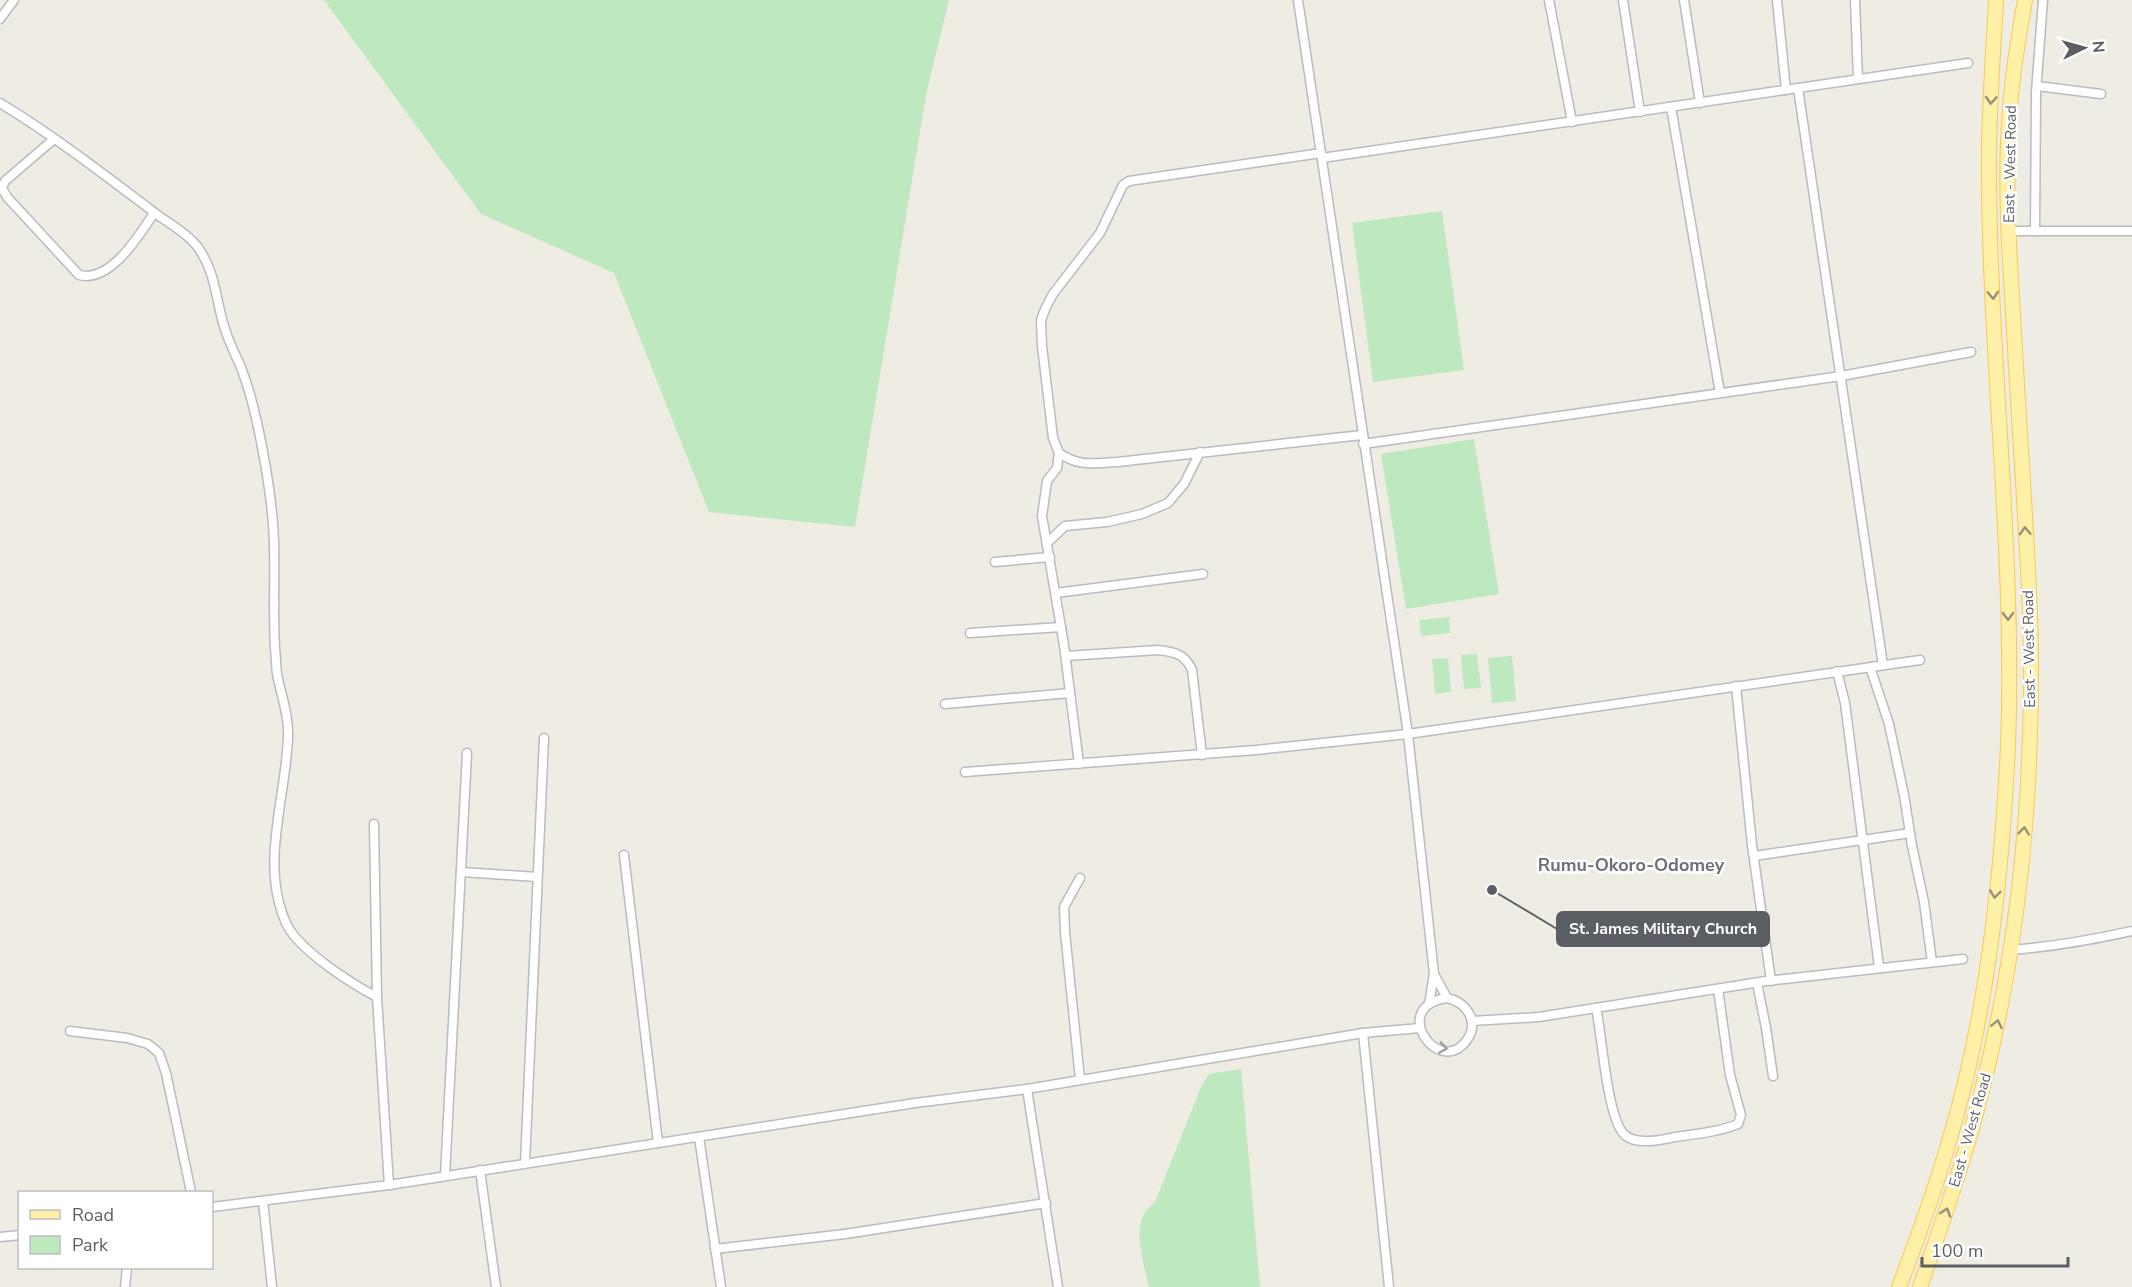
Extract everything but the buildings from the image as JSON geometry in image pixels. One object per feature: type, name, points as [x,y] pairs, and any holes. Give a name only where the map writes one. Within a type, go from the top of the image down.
[{"type":"main road","name":"East - West Road","points":[[1899,1287],[1947,1144],[1980,1012],[2004,806],[2009,680],[2007,568],[1989,178],[1996,0]]},
{"type":"main road","points":[[1993,58],[2003,0]]},
{"type":"main road","name":"East - West Road","points":[[1920,1287],[1949,1203],[1982,1093],[2010,950],[2026,807],[2031,679],[2009,231],[2008,124],[2023,0]]},
{"type":"main road","points":[[2007,568],[2027,567]]},
{"type":"street","points":[[0,19],[14,0]]},
{"type":"street","points":[[1298,0],[1362,440],[1408,735],[1434,974],[1429,1004],[1420,1019],[1420,1028],[1428,1044],[1436,1048],[1454,1049],[1461,1045],[1468,1038],[1471,1030],[1472,1021],[1469,1012],[1463,1005],[1447,998],[1438,999],[1429,1004]]},
{"type":"street","points":[[1549,0],[1572,122]]},
{"type":"street","points":[[1623,0],[1640,112]]},
{"type":"street","points":[[1684,0],[1700,103]]},
{"type":"street","points":[[1777,0],[1786,90]]},
{"type":"street","points":[[1855,0],[1858,79]]},
{"type":"street","points":[[2035,231],[2037,86],[2043,0]]},
{"type":"street","points":[[1079,764],[1062,627],[1042,516],[1047,481],[1057,468],[1059,453],[1053,438],[1041,320],[1053,294],[1100,233],[1123,185],[1129,181],[1572,122],[1968,63]]},
{"type":"street","points":[[2037,86],[2101,94]]},
{"type":"street","points":[[1798,88],[1883,665]]},
{"type":"street","points":[[0,103],[90,162],[154,213],[183,231],[208,264],[216,288],[223,323],[240,367],[262,447],[274,540],[273,584],[277,674],[288,726],[274,858],[276,888],[281,910],[288,927],[297,940],[350,984],[377,997]]},
{"type":"street","points":[[1671,107],[1720,393]]},
{"type":"street","points":[[54,139],[5,181],[2,189],[79,275],[86,277],[96,273],[127,253],[154,213]]},
{"type":"street","points":[[2009,231],[2132,231]]},
{"type":"street","points":[[1059,453],[1071,461],[1082,464],[1200,452],[1362,440],[1841,376],[1971,351]]},
{"type":"street","points":[[1047,543],[1065,526],[1107,522],[1142,514],[1168,503],[1184,484],[1200,452]]},
{"type":"street","points":[[995,562],[1050,557]]},
{"type":"street","points":[[1056,593],[1203,574]]},
{"type":"street","points":[[970,633],[1062,627]]},
{"type":"street","points":[[1066,656],[1158,650],[1173,651],[1187,660],[1191,670],[1202,755]]},
{"type":"street","points":[[964,772],[1202,755],[1408,735],[1920,660]]},
{"type":"street","points":[[1870,667],[1889,723],[1924,902],[1932,962]]},
{"type":"street","points":[[1837,672],[1845,703],[1879,967]]},
{"type":"street","points":[[1736,686],[1754,856],[1771,981]]},
{"type":"street","points":[[945,704],[1070,693]]},
{"type":"street","points":[[525,1163],[544,738]]},
{"type":"street","points":[[446,1176],[467,753]]},
{"type":"street","points":[[374,824],[377,997],[389,1185]]},
{"type":"street","points":[[1754,856],[1910,833]]},
{"type":"street","points":[[624,855],[658,1143]]},
{"type":"street","points":[[462,872],[537,877]]},
{"type":"street","points":[[1080,878],[1064,907],[1080,1079]]},
{"type":"street","points":[[2010,950],[2042,948],[2132,931]]},
{"type":"street","points":[[1472,1021],[1539,1017],[1756,983],[1963,959]]},
{"type":"street","points":[[1434,974],[1447,998]]},
{"type":"street","points":[[1756,983],[1773,1076]]},
{"type":"street","points":[[1596,1008],[1614,1119],[1624,1135],[1637,1140],[1662,1140],[1738,1124],[1741,1115],[1730,1075],[1718,989]]},
{"type":"street","points":[[213,1207],[389,1185],[915,1102],[1027,1089],[1363,1033],[1420,1028]]},
{"type":"street","points":[[70,1031],[127,1038],[148,1044],[159,1053],[166,1073],[191,1191]]},
{"type":"street","points":[[1363,1033],[1389,1287]]},
{"type":"street","points":[[1027,1089],[1058,1287]]},
{"type":"street","points":[[699,1137],[721,1287]]},
{"type":"street","points":[[480,1170],[496,1287]]},
{"type":"street","points":[[263,1200],[272,1287]]},
{"type":"street","points":[[715,1249],[834,1236],[1046,1203]]},
{"type":"street","points":[[0,1238],[18,1235]]},
{"type":"street","points":[[125,1287],[127,1269]]},
{"type":"green space","points":[[324,0],[949,0],[926,95],[855,527],[709,512],[614,273],[481,214]]},
{"type":"green space","points":[[1442,211],[1464,370],[1373,382],[1352,223]]},
{"type":"green space","points":[[1474,439],[1499,594],[1406,609],[1381,454]]},
{"type":"green space","points":[[1449,617],[1450,633],[1421,636],[1419,620]]},
{"type":"green space","points":[[1477,654],[1481,688],[1464,689],[1461,655]]},
{"type":"green space","points":[[1512,656],[1516,701],[1492,703],[1488,658]]},
{"type":"green space","points":[[1448,658],[1451,692],[1435,694],[1432,659]]},
{"type":"green space","points":[[1241,1069],[1260,1287],[1149,1287],[1140,1242],[1143,1216],[1155,1202],[1201,1087],[1209,1074]]},
{"type":"place","name":"St. James Military Church","points":[[1492,890]]},
{"type":"district","name":"Rumu-Okoro-Odomey","points":[[1631,865]]}]
